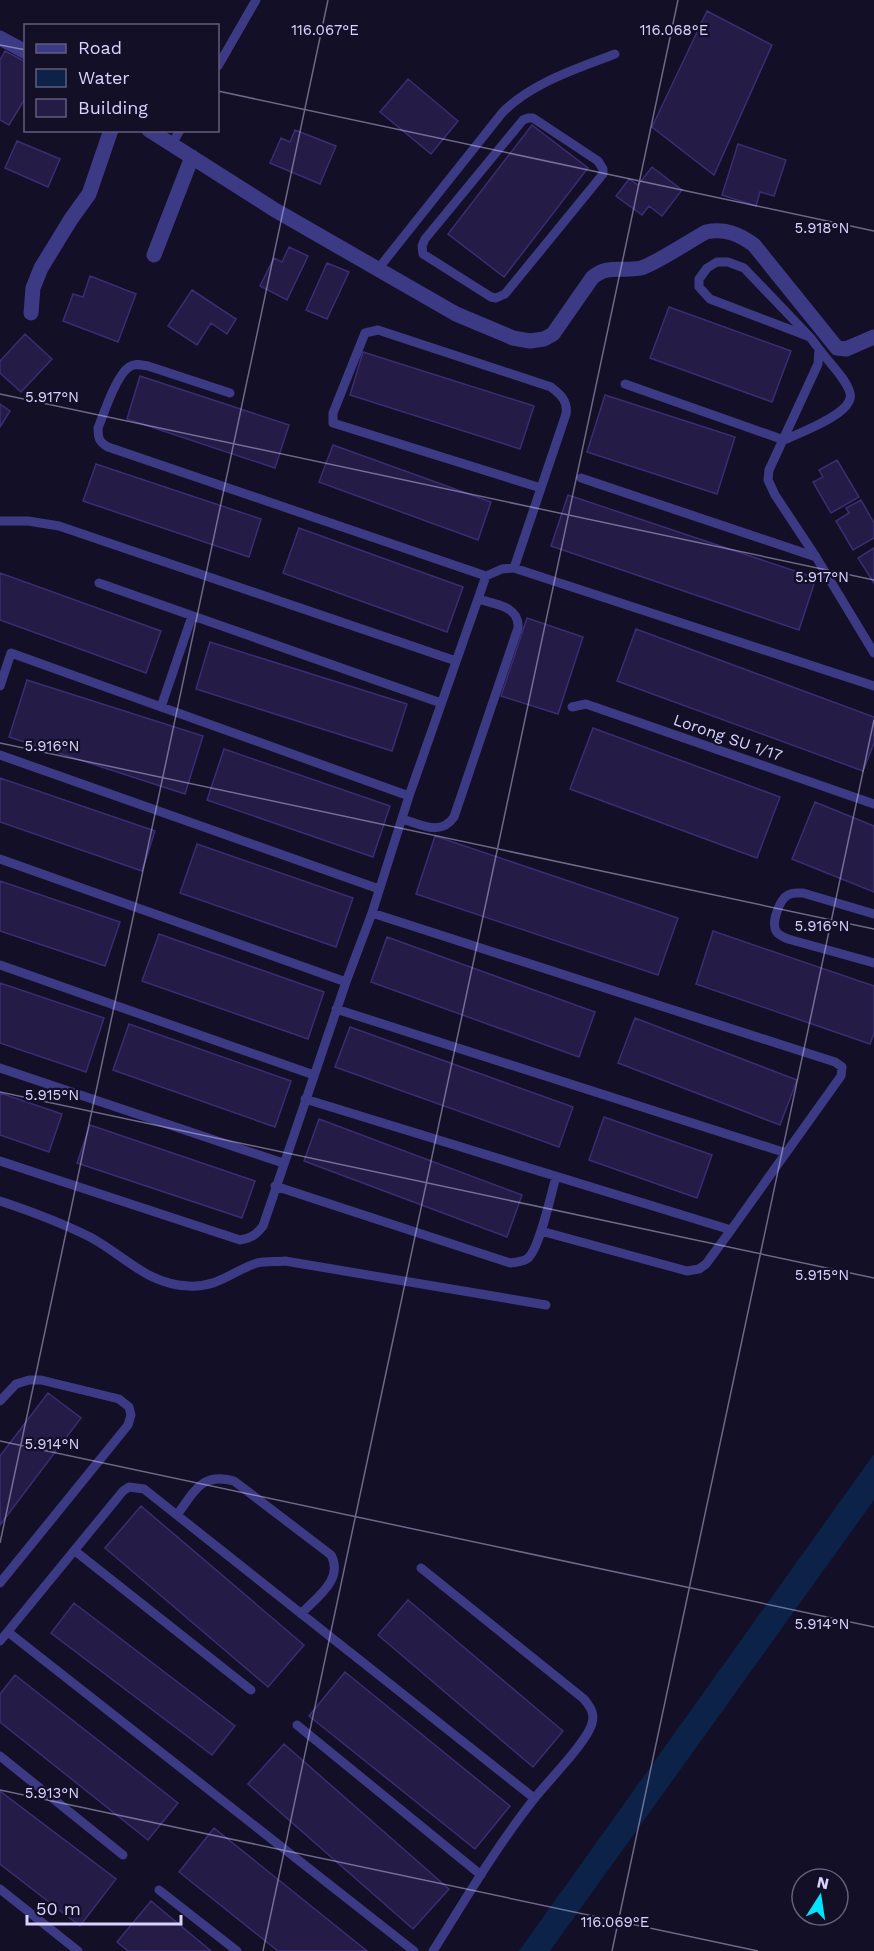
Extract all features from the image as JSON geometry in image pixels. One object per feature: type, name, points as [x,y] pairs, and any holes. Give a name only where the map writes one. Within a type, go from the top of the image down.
[{"type":"street","points":[[0,39],[24,51]]},
{"type":"street","points":[[31,314],[33,288],[41,268],[89,194],[110,132]]},
{"type":"street","points":[[152,132],[275,210],[465,318],[503,335],[530,341],[544,339],[553,334],[597,273],[610,268],[642,267],[706,231],[716,230],[742,236],[754,245],[837,348],[846,349],[874,337]]},
{"type":"street","points":[[154,255],[192,157]]},
{"type":"lane","points":[[219,64],[256,0]]},
{"type":"lane","points":[[378,269],[514,101],[556,78],[615,54]]},
{"type":"lane","points":[[528,118],[533,118],[598,161],[603,169],[600,179],[501,297],[491,297],[423,254],[422,246],[425,239],[519,124],[528,118]]},
{"type":"lane","points":[[172,144],[179,132]]},
{"type":"lane","points":[[403,236],[425,239]]},
{"type":"lane","points":[[625,384],[784,440],[843,411],[850,403],[850,392],[845,383],[810,337],[744,268],[728,262],[717,262],[707,268],[699,279],[699,287],[710,299],[810,337]]},
{"type":"lane","points":[[514,568],[567,414],[567,406],[562,395],[551,387],[378,330],[365,333],[333,413],[333,423],[541,488]]},
{"type":"lane","points":[[819,349],[818,364],[769,470],[768,480],[775,495],[816,557],[874,653]]},
{"type":"lane","points":[[230,393],[148,366],[137,364],[129,367],[121,376],[98,428],[100,443],[486,576],[502,569],[514,568],[874,686]]},
{"type":"lane","points":[[581,478],[816,557]]},
{"type":"lane","points":[[0,521],[59,526],[456,661]]},
{"type":"lane","points":[[0,1161],[240,1240],[250,1238],[263,1226],[486,576]]},
{"type":"lane","points":[[99,583],[441,703]]},
{"type":"lane","points":[[402,819],[438,829],[444,828],[453,817],[457,806],[518,628],[517,616],[511,610],[478,599]]},
{"type":"lane","points":[[161,707],[192,616]]},
{"type":"lane","points":[[0,649],[409,796]]},
{"type":"lane","points":[[0,686],[11,653]]},
{"type":"lane","name":"Lorong SU 1/17","points":[[572,707],[585,704],[874,803]]},
{"type":"lane","points":[[0,755],[379,889]]},
{"type":"lane","points":[[0,860],[345,982]]},
{"type":"lane","points":[[874,914],[803,893],[794,893],[787,895],[782,901],[774,929],[788,939],[874,963]]},
{"type":"lane","points":[[372,913],[835,1062],[842,1067],[841,1077],[706,1264],[699,1269],[687,1271],[541,1230]]},
{"type":"lane","points":[[0,964],[314,1075]]},
{"type":"lane","points":[[336,1009],[786,1153]]},
{"type":"lane","points":[[0,1068],[283,1163]]},
{"type":"lane","points":[[305,1100],[731,1230]]},
{"type":"lane","points":[[275,1186],[510,1263],[528,1258],[541,1230],[556,1177]]},
{"type":"lane","points":[[0,1201],[23,1208],[91,1238],[136,1270],[159,1280],[188,1286],[217,1283],[258,1263],[285,1261],[546,1305]]},
{"type":"lane","points":[[0,1401],[16,1384],[41,1380],[119,1399],[129,1407],[131,1415],[128,1425],[0,1583]]},
{"type":"lane","points":[[177,1515],[200,1484],[220,1477],[234,1481],[331,1555],[336,1571],[333,1579],[301,1614]]},
{"type":"lane","points":[[0,1641],[123,1491],[129,1487],[144,1489],[534,1798]]},
{"type":"lane","points":[[75,1551],[251,1690]]},
{"type":"lane","points":[[421,1568],[584,1699],[593,1711],[592,1724],[585,1738],[534,1798],[432,1951]]},
{"type":"lane","points":[[8,1632],[414,1951]]},
{"type":"lane","points":[[297,1725],[481,1875]]},
{"type":"lane","points":[[0,1756],[123,1855]]},
{"type":"lane","points":[[159,1890],[237,1951]]},
{"type":"lane","points":[[2,1895],[78,1951]]},
{"type":"water","points":[[874,1454],[874,1500],[550,1951],[519,1951]]},
{"type":"building","points":[[707,11],[772,45],[714,175],[652,127]]},
{"type":"building","points":[[5,51],[24,61],[24,100],[9,125],[0,120],[0,60]]},
{"type":"building","points":[[408,79],[458,121],[431,154],[380,112]]},
{"type":"building","points":[[532,125],[588,168],[504,277],[448,234]]},
{"type":"building","points":[[295,130],[336,146],[320,184],[270,163],[281,138],[290,142]]},
{"type":"building","points":[[17,141],[60,159],[48,187],[5,168]]},
{"type":"building","points":[[738,144],[786,160],[774,196],[760,192],[756,206],[722,195]]},
{"type":"building","points":[[652,167],[682,190],[662,216],[649,206],[642,215],[616,196],[629,179],[638,185]]},
{"type":"building","points":[[289,247],[308,256],[287,300],[260,286],[274,258],[282,262]]},
{"type":"building","points":[[327,263],[349,272],[327,319],[306,310]]},
{"type":"building","points":[[90,276],[136,294],[118,342],[63,321],[73,294],[83,297]]},
{"type":"building","points":[[192,290],[236,319],[227,334],[211,323],[197,345],[168,326]]},
{"type":"building","points":[[669,307],[791,351],[772,402],[650,358]]},
{"type":"building","points":[[25,334],[52,359],[21,392],[0,373],[0,361]]},
{"type":"building","points":[[363,352],[534,406],[520,449],[350,395]]},
{"type":"building","points":[[140,376],[289,425],[275,468],[127,419]]},
{"type":"building","points":[[605,395],[735,437],[717,494],[587,452]]},
{"type":"building","points":[[0,404],[10,411],[0,427]]},
{"type":"building","points":[[333,445],[491,502],[478,540],[319,482]]},
{"type":"building","points":[[837,460],[859,497],[831,513],[813,482],[823,477],[819,470]]},
{"type":"building","points":[[96,464],[261,519],[249,557],[83,501]]},
{"type":"building","points":[[568,495],[816,578],[799,630],[551,546]]},
{"type":"building","points":[[861,500],[874,523],[874,538],[853,550],[836,521],[849,513],[846,508]]},
{"type":"building","points":[[299,528],[463,587],[447,632],[283,573]]},
{"type":"building","points":[[874,548],[874,583],[858,558]]},
{"type":"building","points":[[0,573],[161,631],[146,673],[0,620]]},
{"type":"building","points":[[527,618],[583,637],[558,714],[501,696]]},
{"type":"building","points":[[636,629],[874,717],[874,743],[863,771],[617,681]]},
{"type":"building","points":[[210,642],[407,704],[392,751],[196,689]]},
{"type":"building","points":[[27,680],[203,736],[185,794],[9,737]]},
{"type":"building","points":[[593,728],[780,797],[757,858],[570,789]]},
{"type":"building","points":[[224,749],[390,806],[373,857],[207,800]]},
{"type":"building","points":[[0,778],[155,831],[142,871],[0,822]]},
{"type":"building","points":[[815,802],[874,826],[874,892],[792,859]]},
{"type":"building","points":[[435,836],[678,918],[658,975],[416,894]]},
{"type":"building","points":[[197,844],[353,898],[336,947],[180,893]]},
{"type":"building","points":[[0,881],[120,922],[105,966],[0,931]]},
{"type":"building","points":[[713,931],[874,986],[874,1033],[870,1044],[696,984]]},
{"type":"building","points":[[159,934],[324,992],[308,1039],[142,981]]},
{"type":"building","points":[[387,937],[595,1012],[579,1057],[371,982]]},
{"type":"building","points":[[0,983],[104,1018],[86,1072],[0,1043]]},
{"type":"building","points":[[635,1018],[797,1080],[780,1125],[618,1063]]},
{"type":"building","points":[[129,1024],[291,1081],[275,1127],[113,1070]]},
{"type":"building","points":[[350,1027],[573,1107],[559,1147],[335,1067]]},
{"type":"building","points":[[0,1093],[62,1114],[49,1152],[0,1135]]},
{"type":"building","points":[[604,1117],[712,1155],[697,1198],[589,1160]]},
{"type":"building","points":[[319,1119],[522,1195],[507,1237],[304,1161]]},
{"type":"building","points":[[90,1125],[255,1181],[242,1218],[77,1163]]},
{"type":"building","points":[[48,1393],[81,1418],[0,1525],[0,1456]]},
{"type":"building","points":[[141,1506],[304,1645],[268,1687],[105,1548]]},
{"type":"building","points":[[408,1600],[563,1731],[533,1767],[378,1635]]},
{"type":"building","points":[[74,1603],[235,1726],[212,1755],[51,1633]]},
{"type":"building","points":[[345,1672],[510,1806],[475,1849],[309,1716]]},
{"type":"building","points":[[15,1675],[178,1803],[148,1840],[0,1722],[0,1694]]},
{"type":"building","points":[[284,1744],[449,1889],[413,1929],[248,1784]]},
{"type":"building","points":[[0,1791],[116,1879],[80,1926],[0,1864]]},
{"type":"building","points":[[214,1828],[367,1951],[278,1951],[179,1872]]},
{"type":"building","points":[[151,1901],[211,1951],[128,1951],[117,1942]]}]
